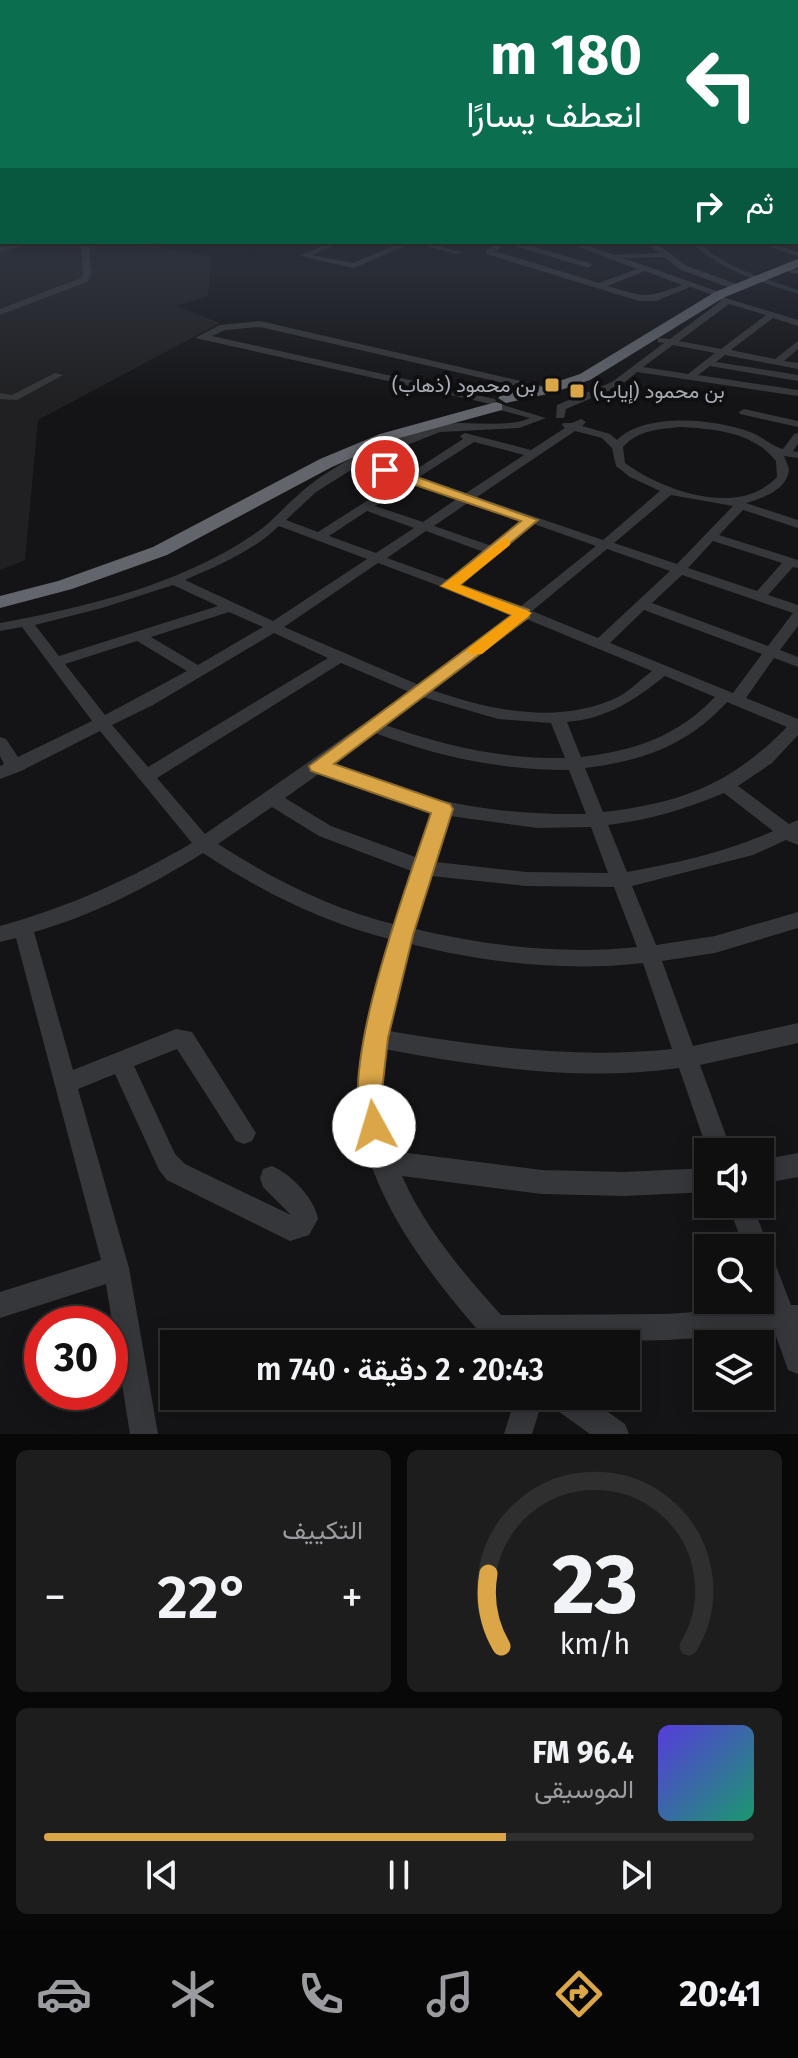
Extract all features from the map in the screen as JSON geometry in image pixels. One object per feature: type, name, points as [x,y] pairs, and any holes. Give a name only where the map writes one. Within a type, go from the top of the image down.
[{"type":"highway","points":[[0,593],[94,567],[143,549],[191,528],[354,442],[468,402],[544,404],[668,340],[736,287],[796,268]]},
{"type":"highway","points":[[544,404],[762,278]]},
{"type":"highway","points":[[0,602],[65,585],[160,551],[326,463],[386,437],[502,403]]},
{"type":"street","points":[[0,312],[84,280],[87,268]]},
{"type":"street","points":[[542,268],[651,300],[689,285]]},
{"type":"street","points":[[546,281],[584,268]]},
{"type":"street","points":[[684,268],[736,287]]},
{"type":"street","points":[[599,286],[643,269],[798,323]]},
{"type":"street","points":[[657,285],[671,280]]},
{"type":"street","points":[[629,295],[643,290]]},
{"type":"street","points":[[690,377],[773,314]]},
{"type":"street","points":[[468,402],[217,338],[200,338],[222,327],[258,324],[389,353],[544,404],[577,424],[632,433],[681,424],[731,430],[787,453]]},
{"type":"street","points":[[560,416],[561,407],[623,380],[668,340],[798,364]]},
{"type":"street","points":[[759,372],[798,344]]},
{"type":"street","points":[[356,375],[400,346]]},
{"type":"street","points":[[707,363],[798,378]]},
{"type":"street","points":[[635,369],[690,377],[755,400],[798,424]]},
{"type":"street","points":[[0,402],[58,375]]},
{"type":"street","points":[[731,430],[755,400],[798,393]]},
{"type":"street","points":[[0,396],[13,398]]},
{"type":"street","points":[[502,403],[544,404],[560,416],[606,436],[617,447],[620,464],[629,473],[667,492],[688,498],[734,503],[798,524]]},
{"type":"street","points":[[0,627],[174,580],[231,554],[279,522],[309,490],[357,460],[441,428],[512,425],[544,404]]},
{"type":"street","points":[[0,743],[8,770],[103,724],[274,627],[577,424]]},
{"type":"street","points":[[441,428],[533,454]]},
{"type":"street","points":[[617,447],[632,433]]},
{"type":"street","points":[[600,644],[679,570],[734,503],[765,492],[780,481],[787,453],[798,436]]},
{"type":"street","points":[[319,537],[472,438]]},
{"type":"street","points":[[357,460],[798,613],[770,652],[712,714],[676,737],[645,749],[576,764],[500,761],[465,756],[373,727]]},
{"type":"street","points":[[144,1434],[116,1268],[66,1083],[12,931],[125,890],[206,846],[421,693],[524,613],[667,492]]},
{"type":"street","points":[[367,507],[494,551]]},
{"type":"street","points":[[449,586],[531,520]]},
{"type":"street","points":[[279,522],[524,613],[798,725],[780,748],[762,763],[704,796],[598,820],[495,817],[443,809],[318,766]]},
{"type":"street","points":[[709,536],[794,563],[759,597]]},
{"type":"street","points":[[174,580],[421,693],[483,711],[525,717],[557,717],[591,712],[625,702],[646,688],[662,671]]},
{"type":"street","points":[[641,604],[798,662]]},
{"type":"street","points":[[56,662],[230,607]]},
{"type":"street","points":[[25,622],[145,777],[206,846],[249,873],[306,902],[401,935],[469,950],[591,957],[650,955],[737,939],[798,920]]},
{"type":"street","points":[[139,636],[197,671]]},
{"type":"street","points":[[145,777],[340,657]]},
{"type":"street","points":[[557,717],[622,880],[715,1138]]},
{"type":"street","points":[[725,785],[795,833]]},
{"type":"street","points":[[272,799],[325,831],[424,868],[526,879],[622,880],[702,864],[795,833]]},
{"type":"street","points":[[443,809],[401,935],[376,1038],[369,1091],[383,1162],[402,1205],[426,1246],[496,1330]]},
{"type":"street","points":[[376,1038],[436,1049],[594,1064],[734,1050],[798,1033]]},
{"type":"street","points":[[66,1083],[176,1039],[184,1039],[244,1133]]},
{"type":"street","points":[[120,1061],[167,1162],[176,1172],[290,1228],[300,1226],[305,1219],[304,1211],[272,1178]]},
{"type":"street","points":[[383,1162],[542,1182],[624,1184],[694,1181]]},
{"type":"street","points":[[774,1169],[798,1165]]},
{"type":"street","points":[[0,1305],[116,1268]]},
{"type":"street","points":[[774,1285],[791,1320],[798,1360]]},
{"type":"street","points":[[612,1330],[791,1320]]},
{"type":"street","points":[[518,1434],[526,1410]]},
{"type":"street","points":[[581,1410],[615,1434]]},
{"type":"shaded area","points":[[0,268],[210,268],[208,296],[176,306],[220,323],[38,420],[25,560],[0,570]]},
{"type":"waterway","points":[[732,268],[798,292]]},
{"type":"slow traffic","points":[[476,650],[524,613],[449,586],[505,542]]},
{"type":"place","name":"بن محمود (ذهاب)","points":[[552,385]]},
{"type":"place","name":"بن محمود (إياب)","points":[[577,391]]},
{"type":"route","points":[[374,1126],[369,1091],[376,1038],[401,935],[443,809],[318,766],[421,693],[524,613],[449,586],[531,520],[385,470]]}]
